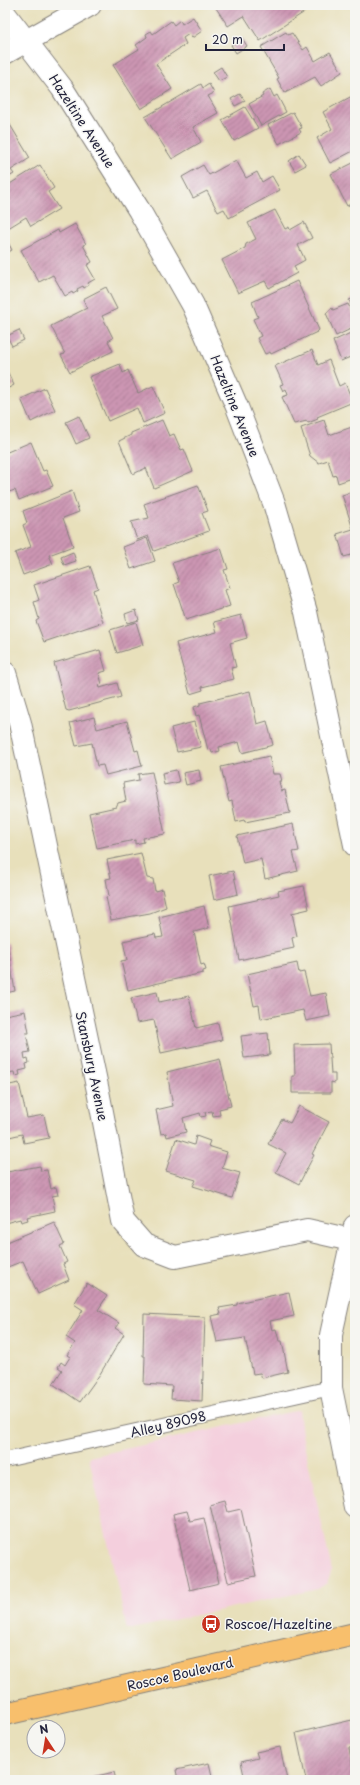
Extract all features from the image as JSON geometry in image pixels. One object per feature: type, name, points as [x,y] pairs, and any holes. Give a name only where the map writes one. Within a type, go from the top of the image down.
[{"type":"main road","name":"Roscoe Boulevard","points":[[5,1714],[355,1634]]},
{"type":"street","points":[[5,53],[27,42],[90,5]]},
{"type":"street","name":"Hazeltine Avenue","points":[[5,14],[62,88],[139,210],[193,306],[237,407],[274,503],[306,612],[355,845]]},
{"type":"street","name":"Stansbury Avenue","points":[[5,674],[23,739],[96,1083],[123,1221],[144,1245],[175,1257],[307,1230],[353,1233]]},
{"type":"street","points":[[353,1233],[348,1290],[331,1335],[331,1388],[355,1507]]},
{"type":"lane","name":"Alley 89098","points":[[5,1460],[331,1388]]},
{"type":"shaded area","points":[[299,1410],[302,1434],[331,1566],[331,1572],[327,1583],[318,1589],[127,1630],[89,1457]]},
{"type":"building","points":[[214,5],[302,5],[306,11],[260,41],[244,16],[228,26]]},
{"type":"building","points":[[193,17],[202,31],[192,38],[189,34],[183,38],[186,44],[156,64],[172,89],[141,109],[113,65],[139,49],[136,45],[147,37],[146,34],[151,31],[153,34],[171,21],[174,25],[180,20],[182,24]]},
{"type":"building","points":[[286,32],[288,35],[292,33],[303,50],[307,47],[315,61],[330,52],[342,72],[321,86],[315,77],[285,93],[277,79],[279,78],[261,47]]},
{"type":"building","points":[[242,38],[247,46],[236,53],[231,45]]},
{"type":"building","points":[[221,67],[227,77],[219,81],[213,72]]},
{"type":"building","points":[[201,84],[203,88],[209,84],[214,93],[208,96],[218,113],[193,127],[201,142],[172,159],[145,117]]},
{"type":"building","points":[[270,89],[274,97],[277,95],[286,112],[261,126],[249,104],[263,96],[262,94]]},
{"type":"building","points":[[240,94],[245,101],[235,106],[231,99]]},
{"type":"building","points":[[352,96],[355,102],[355,150],[330,163],[317,138],[332,129],[323,112]]},
{"type":"building","points":[[245,107],[258,128],[234,141],[222,120]]},
{"type":"building","points":[[293,112],[302,128],[299,129],[301,132],[279,144],[268,125]]},
{"type":"building","points":[[6,118],[30,158],[11,170],[14,174],[5,179]]},
{"type":"building","points":[[299,154],[306,165],[295,171],[289,161]]},
{"type":"building","points":[[236,160],[246,178],[257,172],[262,182],[272,176],[280,190],[229,218],[224,209],[218,212],[207,191],[193,198],[182,177],[203,165],[209,175]]},
{"type":"building","points":[[355,162],[355,202],[347,206],[331,174]]},
{"type":"building","points":[[40,165],[54,188],[48,192],[59,209],[31,226],[26,217],[5,230],[5,187]]},
{"type":"building","points":[[275,210],[285,229],[289,227],[290,230],[304,222],[312,238],[298,245],[305,260],[294,266],[297,273],[269,288],[265,281],[238,293],[222,260],[245,248],[246,244],[256,239],[248,223]]},
{"type":"building","points":[[75,224],[86,244],[83,245],[92,262],[87,265],[95,279],[88,283],[89,285],[84,288],[83,286],[77,289],[78,291],[73,294],[72,292],[65,296],[53,275],[39,282],[21,250],[58,230],[59,233]]},
{"type":"building","points":[[5,237],[12,250],[5,254]]},
{"type":"building","points":[[297,281],[319,330],[271,354],[270,352],[265,354],[257,338],[261,336],[253,319],[258,317],[252,302]]},
{"type":"building","points":[[106,287],[117,309],[102,316],[113,338],[108,341],[113,351],[70,372],[61,355],[65,354],[51,326],[87,308],[83,299]]},
{"type":"building","points":[[355,298],[355,310],[354,310],[349,300]]},
{"type":"building","points":[[348,304],[355,318],[355,327],[336,336],[326,313],[332,308],[333,310]]},
{"type":"building","points":[[19,330],[24,340],[12,346],[7,336]]},
{"type":"building","points":[[355,331],[355,355],[341,361],[333,341]]},
{"type":"building","points":[[312,350],[318,365],[329,360],[339,386],[345,383],[353,402],[317,417],[318,419],[308,423],[307,421],[294,424],[282,397],[288,395],[286,389],[283,391],[280,385],[283,384],[275,366]]},
{"type":"building","points":[[120,364],[123,373],[128,370],[138,393],[153,386],[165,413],[143,423],[137,408],[108,421],[89,377]]},
{"type":"building","points":[[5,367],[14,385],[5,390]]},
{"type":"building","points":[[45,388],[55,410],[31,422],[21,399]]},
{"type":"building","points":[[79,416],[89,438],[76,444],[66,422]]},
{"type":"building","points":[[162,420],[169,436],[174,434],[181,450],[184,449],[193,471],[154,488],[146,468],[133,474],[119,441],[131,435],[131,433]]},
{"type":"building","points":[[324,420],[329,435],[355,426],[355,477],[338,483],[336,475],[333,476],[328,460],[319,463],[310,456],[301,428]]},
{"type":"building","points":[[31,442],[43,471],[46,470],[53,486],[19,500],[15,490],[9,492],[5,483],[5,453]]},
{"type":"building","points":[[198,485],[208,511],[202,513],[209,531],[154,551],[148,536],[137,540],[131,522],[149,518],[144,504]]},
{"type":"building","points":[[72,491],[79,512],[63,518],[73,546],[49,555],[53,564],[23,575],[15,553],[31,547],[23,525],[27,523],[23,511]]},
{"type":"building","points":[[355,491],[355,554],[344,557],[337,534],[353,529],[342,495]]},
{"type":"building","points":[[147,538],[155,561],[131,569],[123,547]]},
{"type":"building","points":[[221,548],[228,569],[224,570],[230,588],[225,590],[230,606],[186,620],[174,584],[179,582],[172,563]]},
{"type":"building","points":[[73,552],[76,561],[64,565],[61,557]]},
{"type":"building","points":[[90,566],[98,588],[93,590],[103,622],[44,642],[36,621],[39,619],[34,602],[39,600],[34,585]]},
{"type":"building","points":[[136,610],[139,620],[127,623],[125,614]]},
{"type":"building","points":[[241,615],[247,638],[230,643],[236,667],[231,668],[234,679],[202,687],[203,690],[190,694],[176,643],[217,632],[214,622]]},
{"type":"building","points":[[136,622],[143,645],[117,653],[110,630]]},
{"type":"building","points":[[100,650],[106,671],[99,673],[102,684],[99,685],[100,688],[117,683],[121,697],[69,711],[66,710],[54,663]]},
{"type":"building","points":[[250,691],[257,724],[267,721],[273,745],[242,753],[239,742],[219,747],[220,751],[212,753],[211,749],[208,750],[199,715],[196,716],[194,707],[200,705],[200,703]]},
{"type":"building","points":[[94,717],[97,729],[127,721],[135,751],[138,750],[142,766],[106,775],[103,765],[97,766],[92,743],[76,746],[70,723]]},
{"type":"building","points":[[194,722],[201,747],[177,752],[171,728]]},
{"type":"building","points":[[269,756],[273,774],[280,774],[282,781],[279,781],[281,791],[285,790],[290,813],[245,822],[244,820],[236,822],[232,801],[229,802],[221,767]]},
{"type":"building","points":[[176,770],[179,782],[164,785],[162,773]]},
{"type":"building","points":[[199,770],[201,781],[186,785],[183,773]]},
{"type":"building","points":[[152,772],[165,834],[143,838],[144,842],[135,844],[135,840],[97,848],[89,813],[116,807],[118,803],[126,801],[123,783],[139,780],[138,774]]},
{"type":"building","points":[[293,824],[299,851],[293,852],[298,871],[265,879],[261,859],[243,863],[237,836]]},
{"type":"building","points":[[141,853],[147,878],[153,879],[155,891],[162,889],[166,907],[150,913],[111,920],[106,897],[109,896],[106,879],[111,878],[107,860]]},
{"type":"building","points":[[233,871],[238,894],[214,900],[209,876]]},
{"type":"building","points":[[304,886],[309,909],[292,913],[297,936],[292,938],[294,948],[239,960],[229,906],[279,895],[278,891]]},
{"type":"building","points":[[204,906],[209,928],[194,932],[201,965],[204,964],[206,970],[203,971],[203,973],[128,990],[121,961],[127,960],[123,941],[155,934],[156,938],[163,937],[159,917]]},
{"type":"building","points":[[5,943],[7,943],[15,991],[5,993]]},
{"type":"building","points":[[297,963],[299,973],[304,972],[310,996],[326,993],[330,1016],[306,1021],[303,1010],[261,1019],[259,1005],[254,1006],[247,974]]},
{"type":"building","points":[[157,992],[159,1002],[189,996],[196,1028],[218,1023],[222,1040],[161,1053],[154,1020],[137,1023],[131,998]]},
{"type":"building","points":[[25,1011],[29,1033],[26,1033],[30,1052],[24,1053],[25,1059],[28,1058],[29,1063],[26,1064],[27,1069],[19,1071],[20,1075],[15,1076],[14,1072],[7,1073],[9,1077],[5,1078],[5,1015]]},
{"type":"building","points":[[268,1033],[270,1055],[244,1058],[241,1036]]},
{"type":"building","points":[[329,1044],[331,1074],[335,1074],[335,1083],[331,1082],[331,1093],[292,1093],[292,1076],[295,1076],[294,1045]]},
{"type":"building","points":[[220,1059],[231,1106],[219,1109],[220,1115],[213,1116],[212,1111],[205,1112],[206,1116],[201,1117],[200,1113],[183,1118],[186,1132],[167,1137],[166,1133],[161,1134],[156,1110],[173,1106],[167,1072]]},
{"type":"building","points":[[19,1083],[27,1118],[44,1115],[49,1138],[24,1143],[22,1134],[5,1138],[5,1086]]},
{"type":"building","points":[[299,1106],[329,1122],[312,1154],[314,1155],[299,1184],[276,1172],[286,1153],[268,1144],[282,1119],[290,1123]]},
{"type":"building","points":[[196,1136],[210,1141],[208,1146],[227,1152],[222,1168],[240,1173],[232,1198],[193,1186],[196,1180],[166,1171],[176,1139],[194,1145]]},
{"type":"building","points":[[40,1166],[41,1171],[47,1170],[51,1189],[56,1187],[58,1195],[52,1196],[55,1211],[27,1217],[28,1220],[21,1222],[20,1219],[5,1223],[5,1176],[7,1175],[7,1172]]},
{"type":"building","points":[[54,1222],[64,1244],[60,1246],[67,1262],[63,1264],[69,1280],[38,1294],[23,1261],[5,1268],[5,1243]]},
{"type":"building","points":[[87,1283],[107,1296],[98,1310],[119,1323],[115,1328],[124,1334],[100,1374],[80,1402],[53,1384],[62,1370],[58,1367],[61,1362],[65,1365],[70,1357],[67,1355],[75,1343],[66,1337],[83,1310],[74,1304]]},
{"type":"building","points":[[289,1292],[294,1316],[270,1321],[272,1330],[276,1329],[279,1341],[282,1341],[288,1372],[262,1378],[260,1373],[253,1374],[245,1338],[217,1342],[211,1316],[221,1314],[219,1308]]},
{"type":"building","points":[[144,1314],[205,1317],[202,1401],[171,1399],[172,1386],[144,1384]]},
{"type":"building","points":[[225,1501],[228,1512],[241,1509],[256,1576],[228,1582],[210,1505]]},
{"type":"building","points":[[187,1511],[190,1521],[204,1518],[219,1583],[190,1590],[173,1514]]},
{"type":"building","points":[[352,1720],[355,1734],[355,1747],[349,1748],[355,1780],[306,1780],[296,1733]]},
{"type":"building","points":[[280,1747],[287,1780],[245,1780],[241,1762],[258,1758],[256,1752]]},
{"type":"building","points":[[209,1763],[213,1780],[178,1780],[176,1770]]},
{"type":"building","points":[[114,1772],[116,1780],[88,1780],[88,1778]]},
{"type":"place","name":"Roscoe/Hazeltine","points":[[211,1624]]}]
